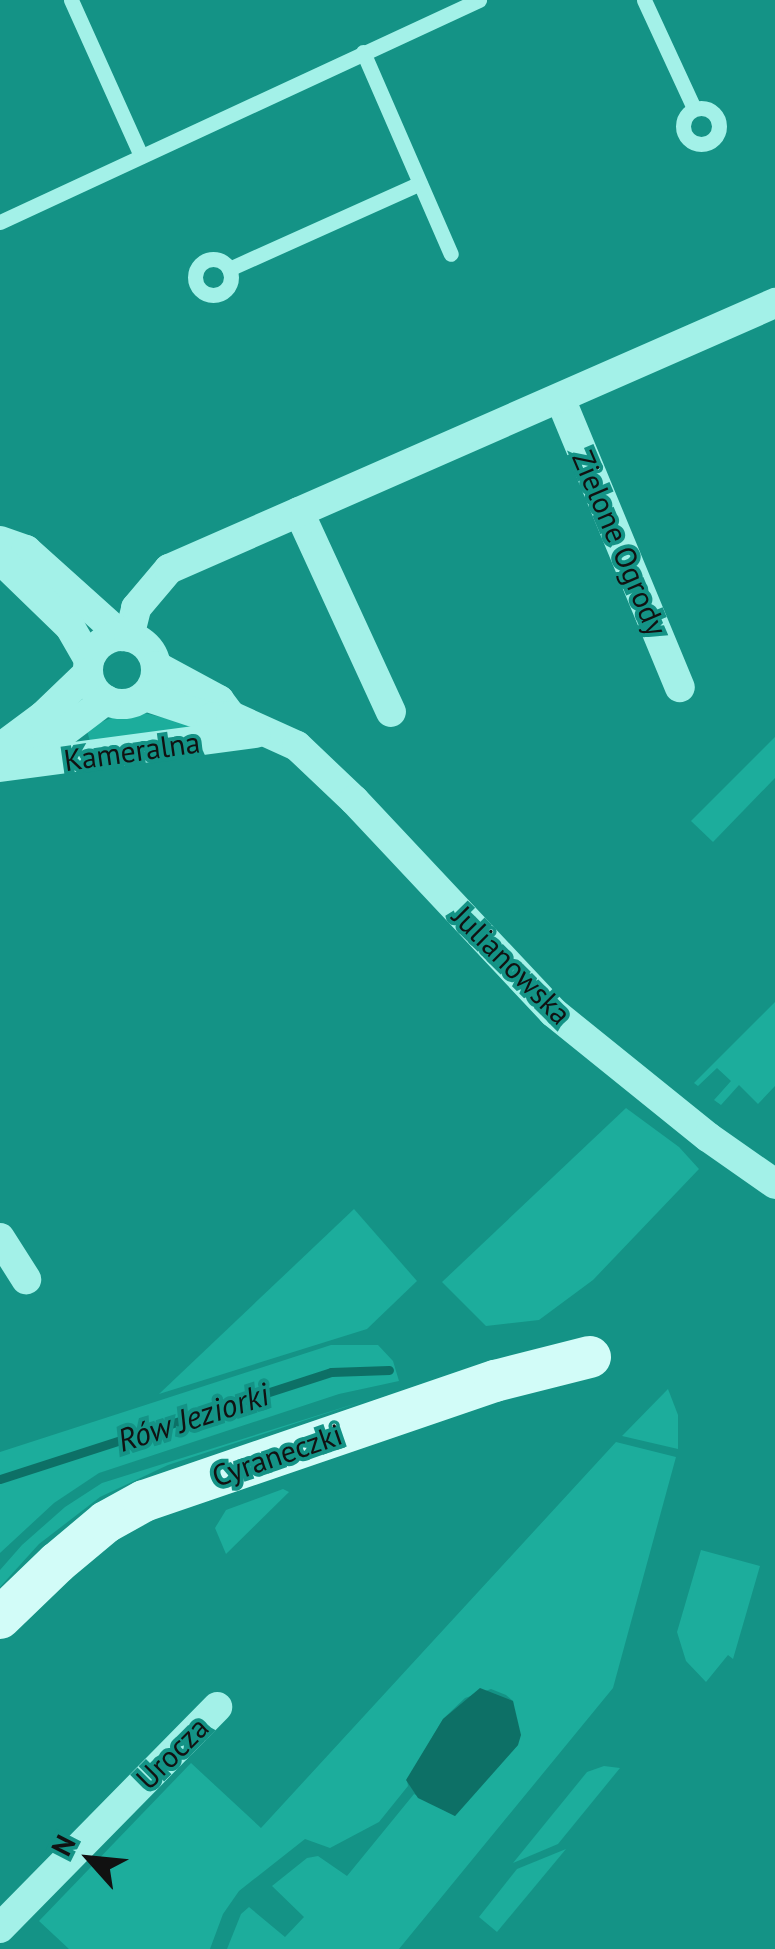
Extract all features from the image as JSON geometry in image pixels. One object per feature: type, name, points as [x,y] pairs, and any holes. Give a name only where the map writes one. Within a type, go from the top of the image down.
[{"type":"street","points":[[126,636],[136,608],[169,569],[775,303]]},
{"type":"street","name":"Zielone Ogrody","points":[[560,398],[680,687]]},
{"type":"street","points":[[299,512],[391,712]]},
{"type":"street","points":[[0,541],[26,550],[126,636],[146,646],[156,666],[154,682],[145,696],[127,704],[106,700],[93,688],[89,666],[70,628],[0,559]]},
{"type":"street","points":[[8,759],[89,666],[100,643],[126,636]]},
{"type":"street","points":[[156,666],[219,700],[231,716]]},
{"type":"street","points":[[145,696],[211,718],[231,716]]},
{"type":"street","points":[[8,759],[106,700]]},
{"type":"street","name":"Julianowska","points":[[231,716],[298,746],[553,1012],[708,1137],[775,1184]]},
{"type":"street","name":"Kameralna","points":[[8,759],[44,764],[264,732]]},
{"type":"street","points":[[0,1238],[26,1279]]},
{"type":"street","name":"Cyraneczki","points":[[0,1618],[106,1522],[144,1501],[495,1381],[590,1357]]},
{"type":"street","name":"Urocza","points":[[0,1928],[217,1707]]},
{"type":"lane","points":[[71,0],[141,156]]},
{"type":"lane","points":[[0,222],[479,0]]},
{"type":"lane","points":[[644,0],[694,108]]},
{"type":"lane","points":[[363,52],[451,254]]},
{"type":"lane","points":[[229,268],[420,183]]},
{"type":"green space","points":[[144,713],[202,727],[91,744],[86,728],[114,717]]},
{"type":"green space","points":[[775,737],[775,778],[713,842],[691,821]]},
{"type":"green space","points":[[775,1002],[775,1086],[758,1104],[739,1085],[721,1105],[714,1100],[731,1081],[717,1068],[698,1086],[694,1083]]},
{"type":"green space","points":[[626,1108],[679,1147],[699,1169],[593,1280],[539,1320],[486,1326],[442,1282]]},
{"type":"green space","points":[[354,1209],[417,1281],[367,1329],[159,1394]]},
{"type":"green space","points":[[331,1345],[378,1345],[393,1361],[399,1381],[339,1394],[99,1473],[54,1503],[0,1553],[0,1452]]},
{"type":"green space","points":[[668,1389],[678,1415],[678,1449],[622,1436]]},
{"type":"green space","points":[[370,1399],[168,1465],[100,1497],[39,1544],[0,1587],[0,1570],[22,1545],[65,1507],[102,1483]]},
{"type":"green space","points":[[616,1442],[676,1457],[613,1688],[399,1949],[227,1949],[241,1914],[249,1907],[285,1937],[304,1917],[272,1886],[307,1858],[318,1856],[347,1876],[414,1794],[455,1816],[518,1745],[513,1701],[491,1689],[465,1698],[443,1719],[407,1780],[408,1786],[379,1822],[330,1848],[305,1839],[239,1891],[223,1914],[210,1949],[69,1949],[39,1921],[191,1763],[261,1828]]},
{"type":"green space","points":[[283,1489],[289,1492],[226,1554],[215,1528],[226,1510]]},
{"type":"green space","points":[[701,1550],[760,1566],[733,1659],[728,1655],[706,1682],[686,1661],[677,1632]]},
{"type":"green space","points":[[604,1766],[620,1768],[558,1844],[513,1863],[587,1772]]},
{"type":"green space","points":[[566,1849],[497,1932],[479,1917],[517,1869]]},
{"type":"water","points":[[480,1688],[513,1701],[521,1735],[518,1745],[455,1816],[418,1798],[406,1780],[443,1719]]},
{"type":"waterway","name":"Rów Jeziorki","points":[[0,1479],[331,1372],[389,1370]]}]
